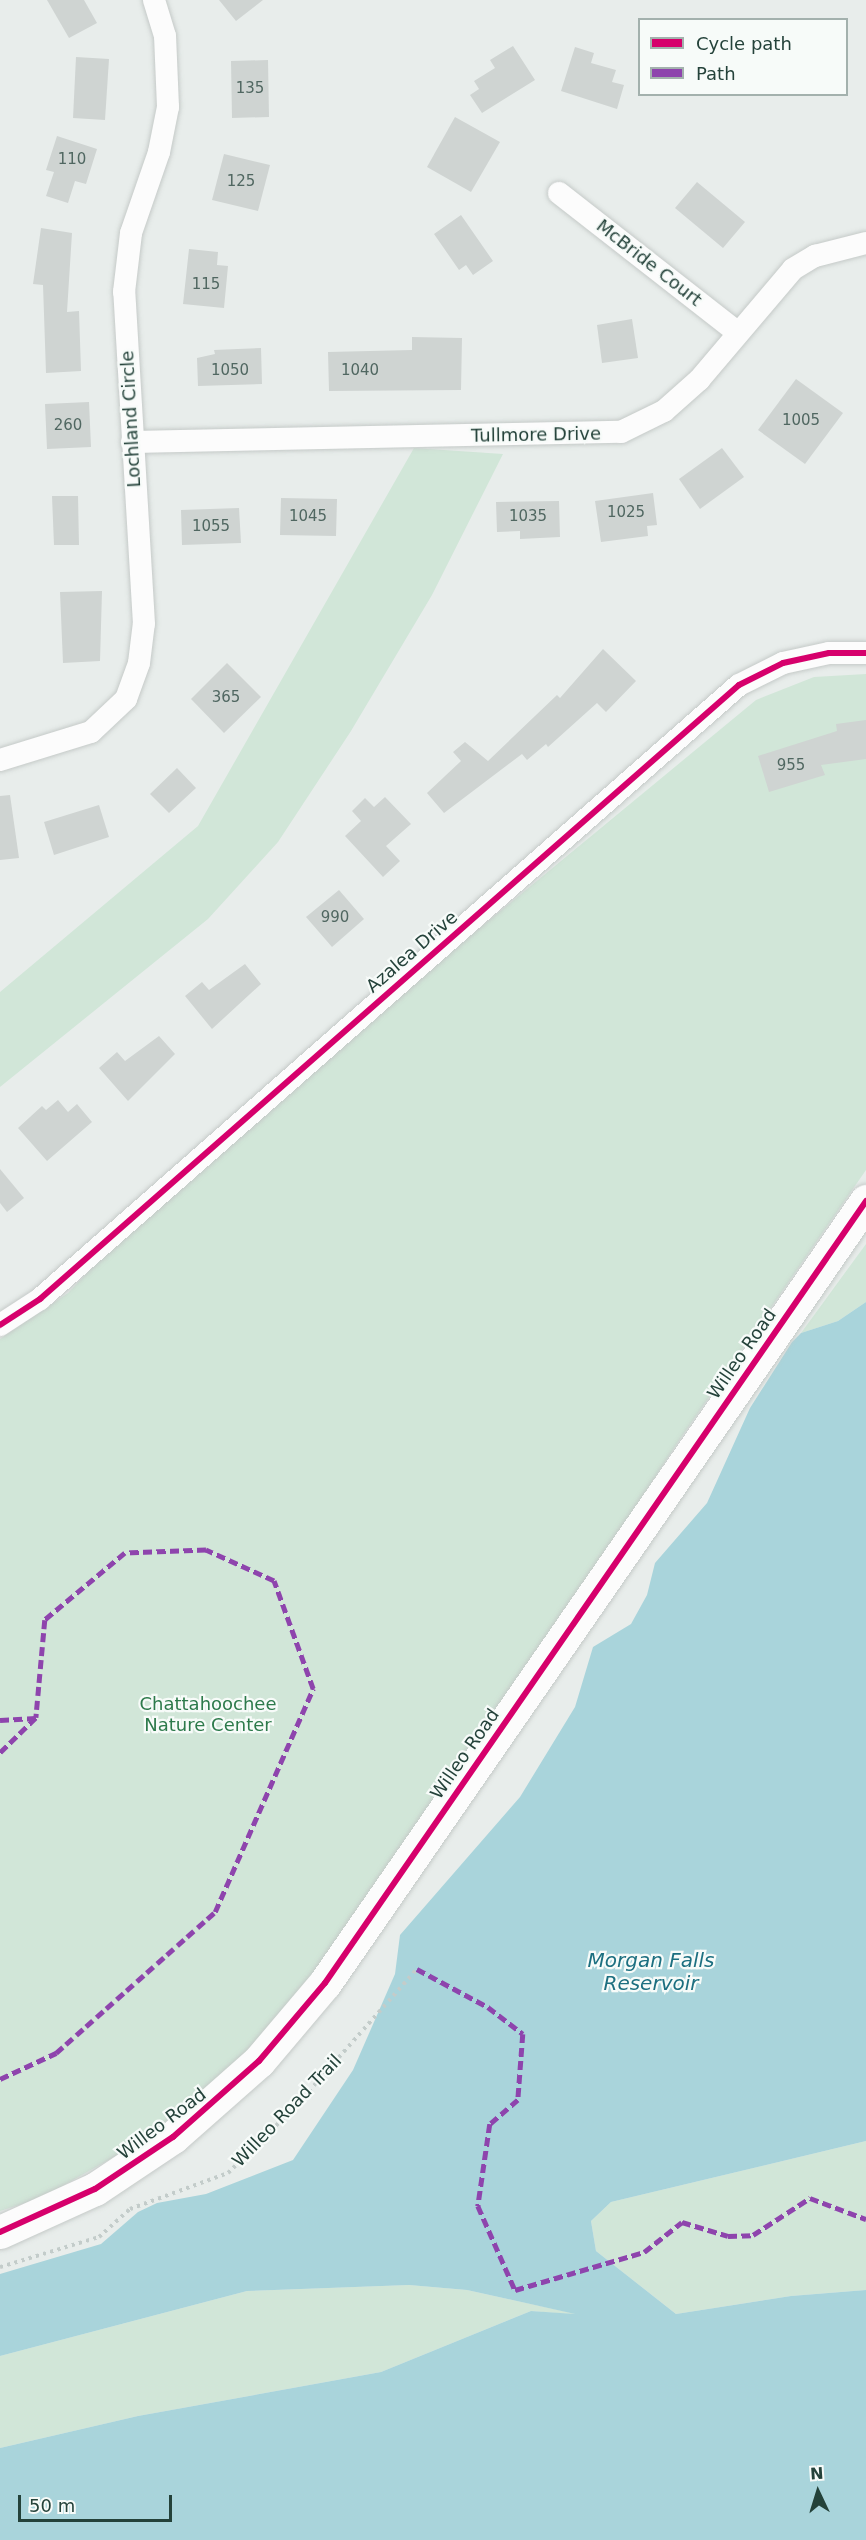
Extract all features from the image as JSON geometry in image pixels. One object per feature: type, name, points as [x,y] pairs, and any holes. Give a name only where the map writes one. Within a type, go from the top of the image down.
[{"type":"street","name":"Lochland Circle","points":[[0,760],[91,732],[120,706],[134,682],[144,624],[132,442],[125,271],[131,233],[159,152],[168,90],[165,36],[154,0]]},
{"type":"street","name":"McBride Court","points":[[559,193],[738,333]]},
{"type":"street","name":"Tullmore Drive","points":[[132,442],[621,432],[679,399],[794,269],[815,256],[866,243]]},
{"type":"street","name":"Azalea Drive","points":[[0,1325],[40,1299],[739,684],[783,663],[829,653],[866,653]]},
{"type":"street","name":"Willeo Road","points":[[0,2232],[53,2211],[173,2137],[259,2061],[325,1983],[866,1201]]},
{"type":"green space","points":[[414,448],[503,454],[432,595],[351,731],[278,842],[208,919],[0,1087],[0,992],[198,826]]},
{"type":"green space","name":"Chattahoochee Nature Center","points":[[866,674],[866,1170],[678,1442],[325,1983],[151,2136],[41,2198],[0,2211],[0,1339],[68,1293],[184,1172],[756,700],[814,677]]},
{"type":"green space","points":[[866,1244],[866,1302],[838,1321],[801,1333]]},
{"type":"green space","points":[[866,2141],[866,2290],[791,2296],[676,2314],[596,2251],[591,2221],[611,2202]]},
{"type":"green space","points":[[409,2285],[467,2290],[581,2315],[531,2311],[381,2372],[138,2416],[0,2448],[0,2356],[247,2291]]},
{"type":"water","name":"Morgan Falls Reservoir","points":[[866,1302],[866,2141],[611,2202],[591,2221],[596,2251],[676,2314],[791,2296],[866,2290],[866,2540],[0,2540],[0,2448],[138,2416],[381,2372],[531,2311],[575,2314],[467,2290],[409,2285],[247,2291],[0,2356],[0,2274],[101,2244],[138,2212],[157,2203],[206,2194],[293,2160],[353,2070],[395,1974],[400,1935],[520,1797],[575,1707],[593,1647],[631,1624],[647,1595],[655,1563],[707,1503],[750,1408],[792,1342],[801,1333],[838,1321]]},
{"type":"building","points":[[47,0],[84,0],[97,23],[69,38]]},
{"type":"building","points":[[219,0],[263,0],[236,21]]},
{"type":"building","points":[[513,46],[535,80],[482,113],[470,95],[479,89],[474,81],[495,68],[490,60]]},
{"type":"building","points":[[575,47],[594,53],[591,63],[616,70],[612,82],[624,85],[617,109],[561,91]]},
{"type":"building","points":[[76,57],[109,59],[105,120],[73,118]]},
{"type":"building","points":[[268,60],[269,117],[232,118],[231,61]]},
{"type":"building","points":[[455,117],[500,142],[471,192],[427,167]]},
{"type":"building","points":[[57,136],[97,149],[86,184],[75,181],[68,203],[46,196],[54,172],[46,170]]},
{"type":"building","points":[[224,154],[270,165],[258,211],[212,200]]},
{"type":"building","points":[[697,182],[745,222],[723,248],[675,208]]},
{"type":"building","points":[[461,215],[493,261],[473,275],[466,265],[459,270],[434,234]]},
{"type":"building","points":[[41,228],[72,233],[67,312],[79,311],[81,371],[46,373],[43,285],[33,284]]},
{"type":"building","points":[[189,249],[218,252],[217,265],[228,266],[224,308],[183,304]]},
{"type":"building","points":[[632,319],[638,358],[602,363],[597,325]]},
{"type":"building","points":[[412,337],[462,338],[461,390],[329,391],[328,352],[412,350]]},
{"type":"building","points":[[261,348],[262,384],[198,386],[197,358],[215,354],[214,350]]},
{"type":"building","points":[[796,379],[843,413],[805,464],[758,430]]},
{"type":"building","points":[[89,402],[91,447],[47,449],[45,404]]},
{"type":"building","points":[[722,448],[744,477],[700,509],[679,479]]},
{"type":"building","points":[[653,493],[657,525],[647,526],[648,536],[601,542],[595,501]]},
{"type":"building","points":[[52,496],[78,496],[79,545],[54,545]]},
{"type":"building","points":[[281,498],[337,499],[336,536],[280,535]]},
{"type":"building","points":[[559,501],[560,537],[520,539],[520,531],[497,532],[496,502]]},
{"type":"building","points":[[239,508],[241,543],[182,545],[181,510]]},
{"type":"building","points":[[102,591],[100,661],[63,663],[60,592]]},
{"type":"building","points":[[603,649],[636,681],[606,712],[597,703],[548,747],[546,744],[527,760],[522,754],[444,813],[427,793],[461,761],[453,752],[465,742],[488,761],[557,695],[560,698]]},
{"type":"building","points":[[227,663],[261,697],[224,733],[191,699]]},
{"type":"building","points":[[866,720],[866,759],[821,765],[825,775],[769,792],[758,756],[837,731],[836,724]]},
{"type":"building","points":[[177,768],[196,788],[169,813],[150,794]]},
{"type":"building","points":[[10,795],[19,858],[0,860],[0,796]]},
{"type":"building","points":[[385,797],[411,824],[386,846],[400,861],[383,877],[345,836],[361,821],[352,811],[365,798],[374,807]]},
{"type":"building","points":[[99,805],[109,837],[54,855],[44,822]]},
{"type":"building","points":[[339,890],[364,919],[332,947],[306,917]]},
{"type":"building","points":[[245,964],[261,984],[212,1029],[185,996],[202,982],[209,990]]},
{"type":"building","points":[[159,1036],[175,1054],[128,1101],[99,1068],[117,1052],[125,1061]]},
{"type":"building","points":[[58,1100],[68,1112],[77,1104],[92,1122],[47,1161],[18,1128],[42,1106],[46,1110]]},
{"type":"building","points":[[0,1169],[24,1198],[7,1212],[0,1203]]},
{"type":"marked path","points":[[0,2079],[56,2053],[215,1912],[313,1689],[274,1581],[206,1550],[125,1553],[45,1620],[36,1718]]},
{"type":"marked path","points":[[0,1720],[36,1718],[0,1753]]},
{"type":"marked path","points":[[417,1969],[488,2007],[523,2034],[518,2100],[490,2124],[478,2206],[515,2290],[644,2252],[682,2222],[728,2236],[753,2235],[810,2198],[866,2219]]},
{"type":"cycle path","points":[[0,1325],[40,1299],[739,685],[783,663],[829,653],[866,653]]},
{"type":"cycle path","points":[[0,2232],[95,2189],[173,2137],[259,2061],[325,1983],[866,1201]]}]
